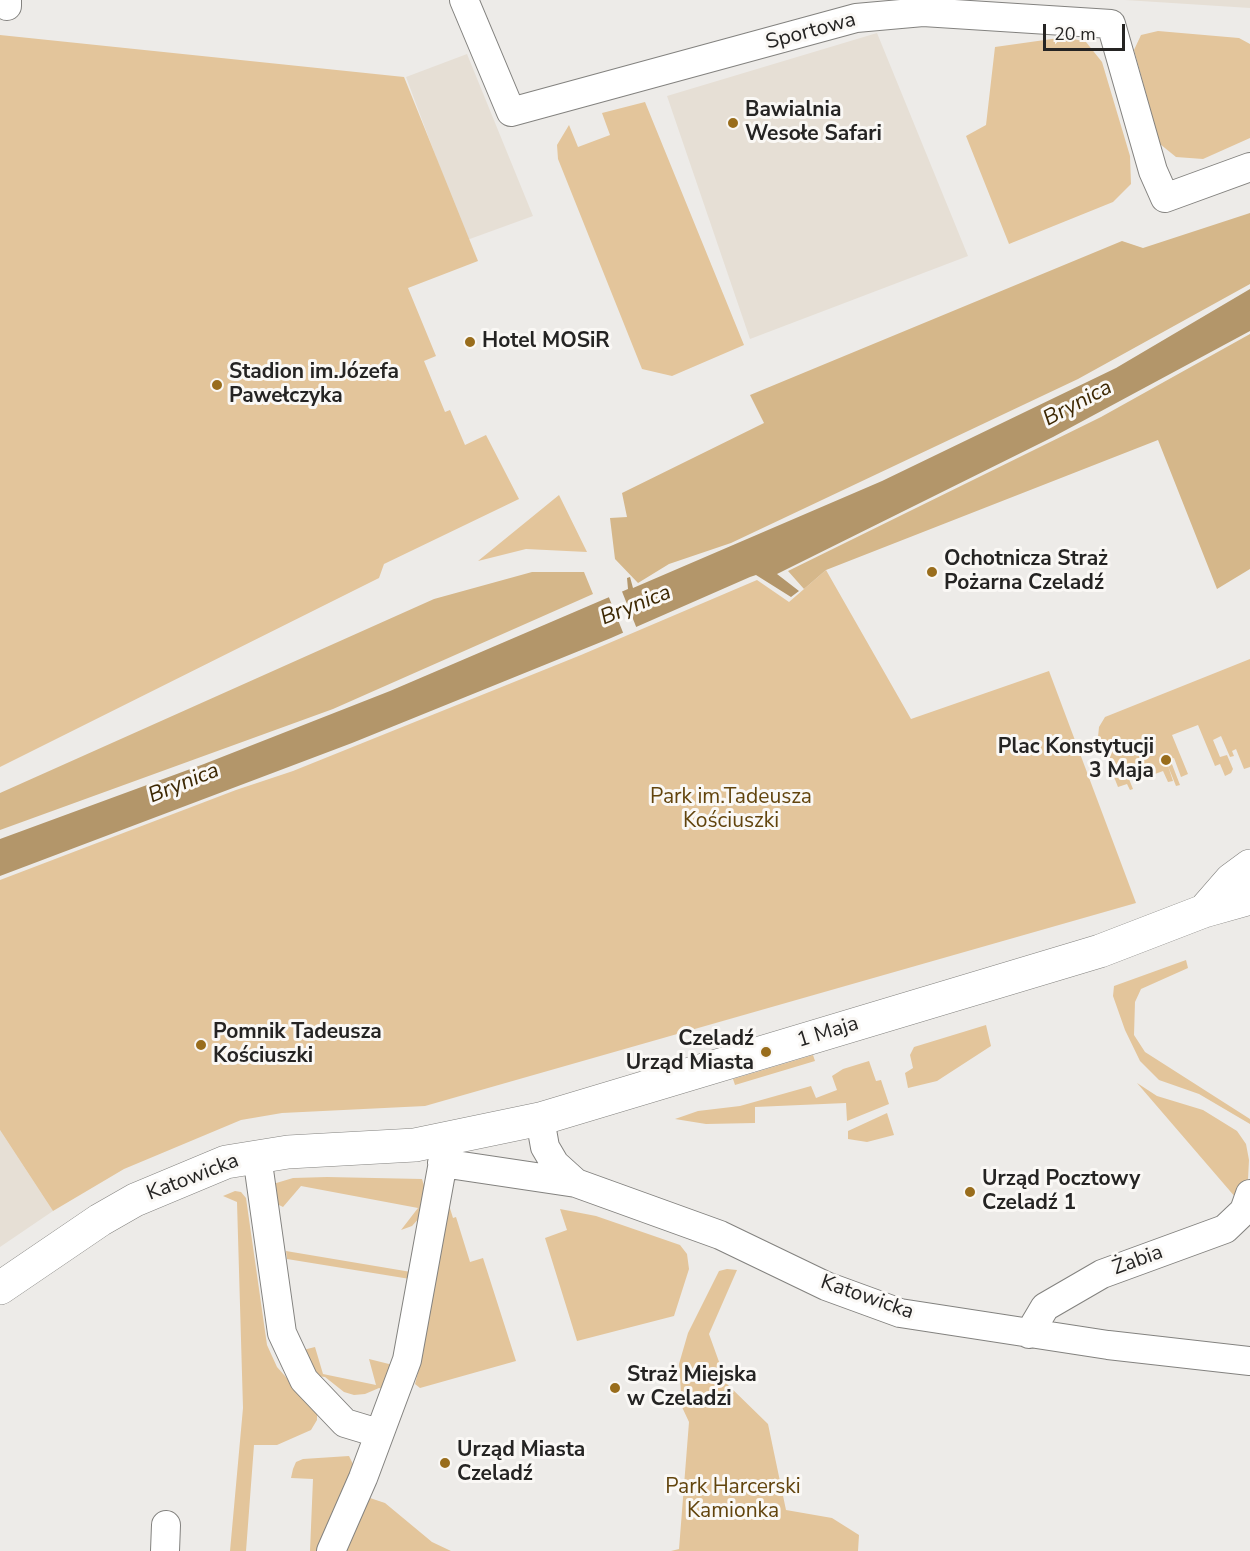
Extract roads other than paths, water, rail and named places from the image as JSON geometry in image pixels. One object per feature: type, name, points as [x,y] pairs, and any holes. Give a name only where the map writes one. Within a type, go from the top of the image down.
[{"type":"street","name":"Sportowa","points":[[464,0],[511,112],[856,18],[923,12],[1111,24],[1153,171],[1165,198],[1250,167]]},
{"type":"street","name":"1 Maja","points":[[1204,911],[1231,880],[1250,866]]},
{"type":"street","name":"1 Maja","points":[[444,1152],[540,1119],[1100,951],[1204,911],[1250,898]]},
{"type":"street","name":"Katowicka","points":[[540,1119],[545,1147],[555,1164],[576,1184],[720,1235],[826,1286],[900,1313],[1029,1334],[1250,1361]]},
{"type":"street","name":"Katowicka","points":[[0,1288],[100,1220],[135,1200],[226,1162],[288,1152],[415,1145],[444,1152]]},
{"type":"street","points":[[331,1551],[363,1478],[392,1394],[407,1360],[444,1152],[576,1184]]},
{"type":"street","points":[[257,1156],[282,1333],[304,1380],[345,1423],[378,1433]]},
{"type":"street","name":"Żabia","points":[[1029,1334],[1045,1306],[1102,1274],[1225,1229],[1244,1211],[1250,1194]]},
{"type":"water","name":"Brynica","points":[[1250,289],[1250,331],[1053,437],[777,574],[799,591],[791,597],[756,575],[750,577],[611,638],[352,743],[0,876],[0,839],[204,764],[390,691],[628,589],[627,578],[630,577],[633,588],[882,481],[1116,368]]},
{"type":"place","name":"Bawialnia Wesołe Safari","points":[[733,123]]},
{"type":"place","name":"Hotel MOSiR","points":[[470,342]]},
{"type":"place","name":"Stadion im.Józefa Pawełczyka","points":[[217,385]]},
{"type":"place","name":"Ochotnicza Straż Pożarna Czeladź","points":[[932,572]]},
{"type":"place","name":"Plac Konstytucji 3 Maja","points":[[1166,760]]},
{"type":"place","name":"Pomnik Tadeusza Kościuszki","points":[[201,1045]]},
{"type":"place","name":"Czeladź Urząd Miasta","points":[[766,1052]]},
{"type":"place","name":"Urząd Pocztowy Czeladź 1","points":[[970,1192]]},
{"type":"place","name":"Straż Miejska w Czeladzi","points":[[615,1388]]},
{"type":"place","name":"Urząd Miasta Czeladź","points":[[445,1463]]},
{"type":"park label","name":"Park im.Tadeusza Kościuszki","points":[[731,810]]},
{"type":"park label","name":"Park Harcerski Kamionka","points":[[733,1500]]}]
